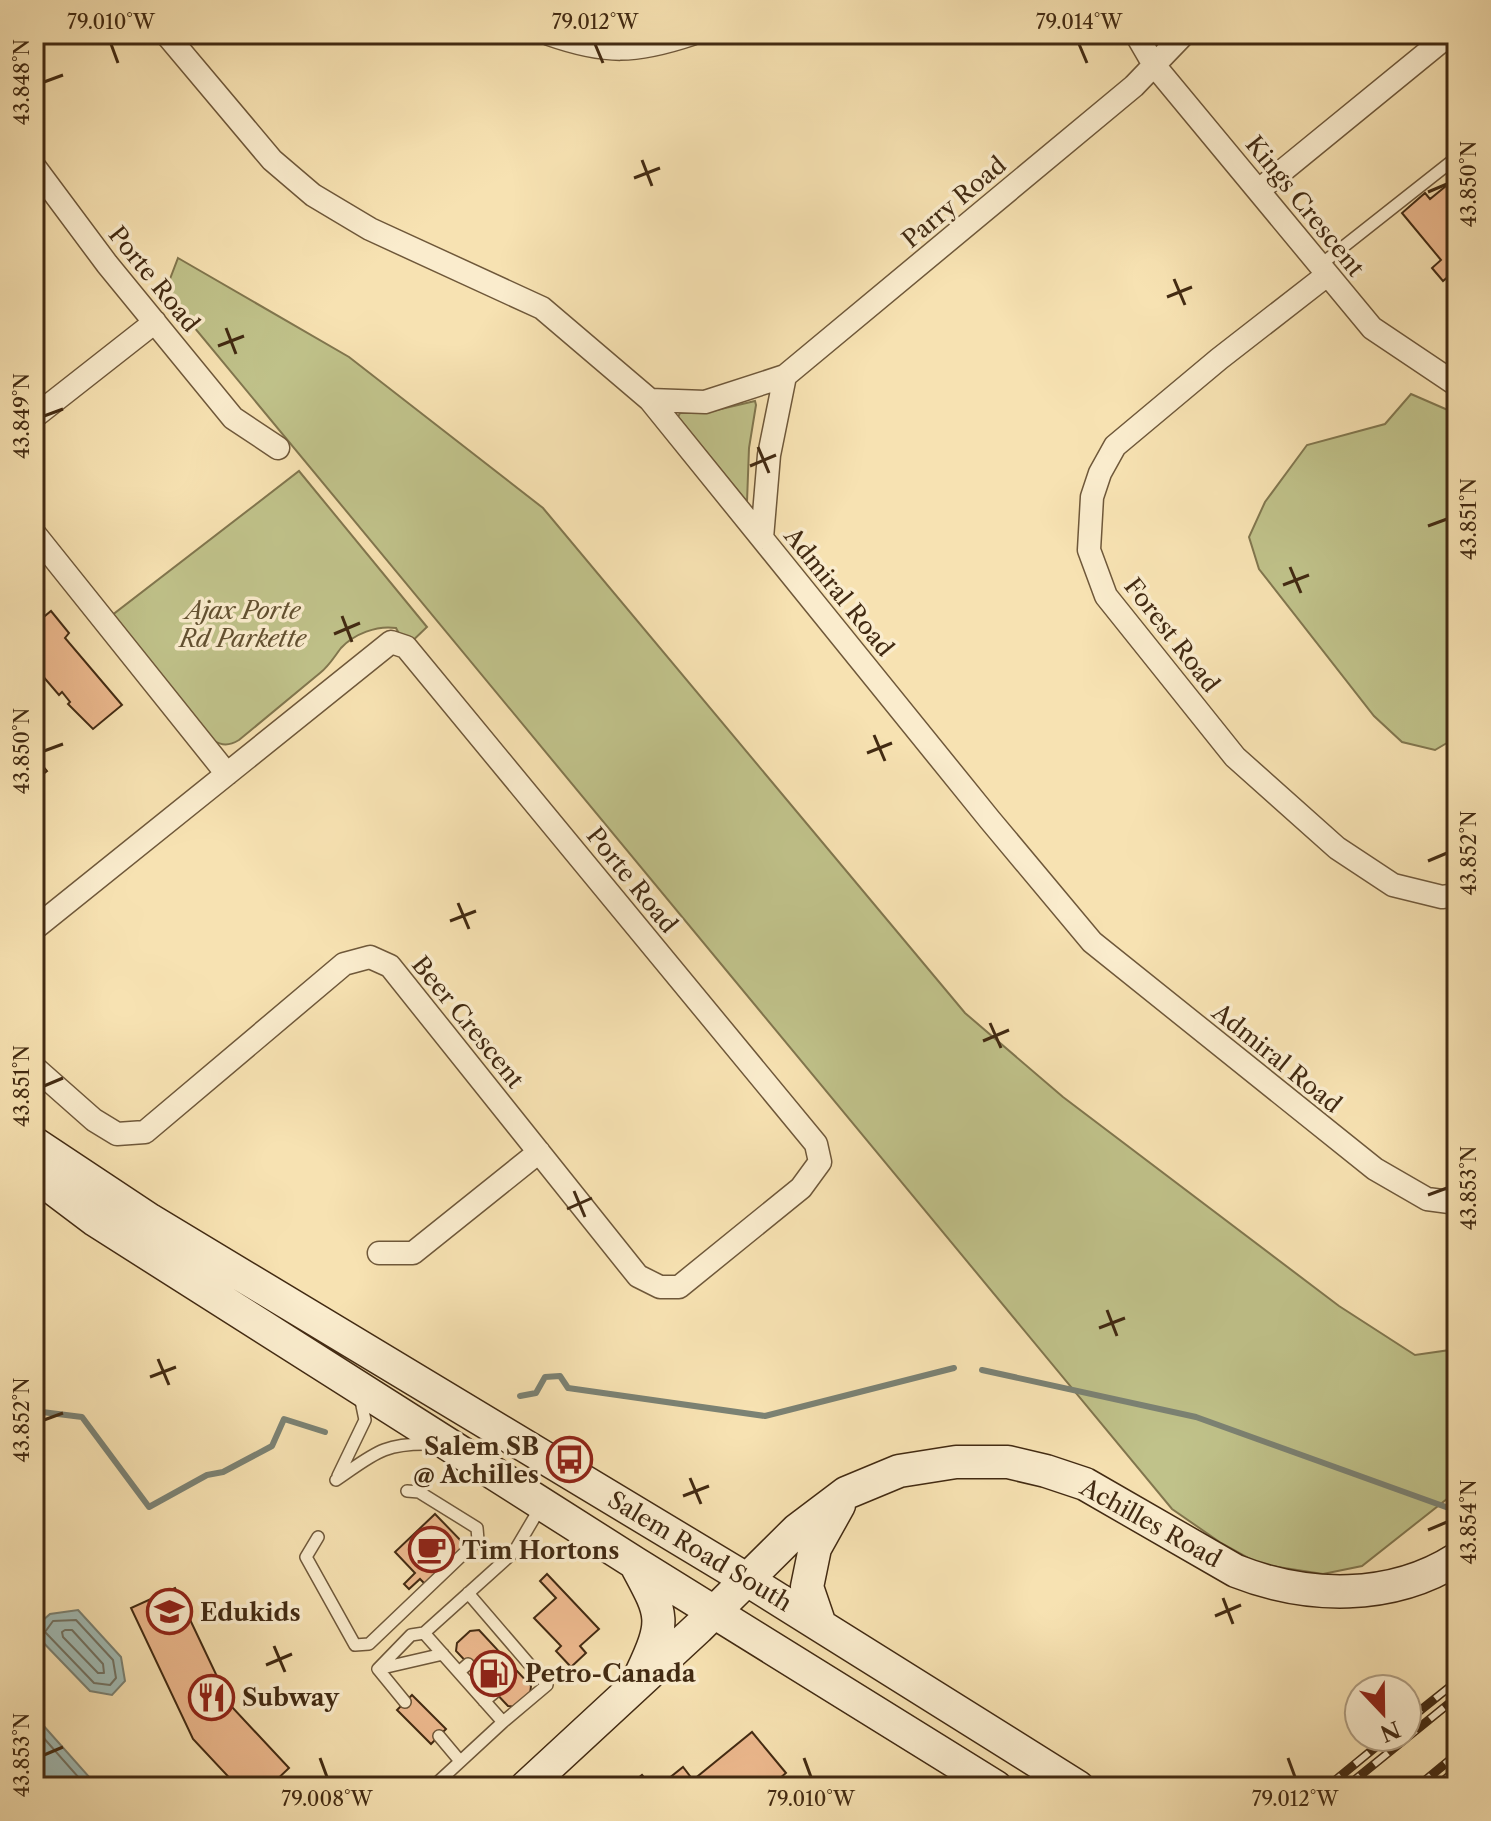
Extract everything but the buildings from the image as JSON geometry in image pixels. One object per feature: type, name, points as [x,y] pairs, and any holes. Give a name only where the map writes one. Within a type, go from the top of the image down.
[{"type":"main road","name":"Salem Road South","points":[[34,1143],[150,1220],[746,1579],[1078,1787]]},
{"type":"main road","name":"Salem Road South","points":[[34,1174],[95,1220],[635,1563],[996,1787]]},
{"type":"main road","name":"Achilles Road","points":[[526,1787],[797,1530],[846,1493],[899,1471],[956,1462],[1008,1462],[1085,1484],[1236,1571],[1284,1586],[1341,1592],[1371,1589],[1427,1574],[1457,1559]]},
{"type":"main road","points":[[820,1625],[807,1587],[815,1548],[846,1493]]},
{"type":"main road","points":[[635,1563],[658,1606],[660,1619],[657,1641],[637,1682]]},
{"type":"street","name":"Admiral Road","points":[[166,34],[272,160],[313,195],[370,229],[542,308],[650,400],[1092,942],[1375,1169],[1427,1199],[1457,1203]]},
{"type":"street","points":[[549,34],[583,46],[617,49],[652,48],[692,34]]},
{"type":"street","name":"Kings Crescent","points":[[1136,34],[1154,65],[1372,328],[1457,385]]},
{"type":"street","name":"Parry Road","points":[[650,400],[705,402],[785,376],[1134,86],[1184,34]]},
{"type":"street","points":[[1259,190],[1450,34]]},
{"type":"street","name":"Porte Road","points":[[34,166],[107,264],[233,418],[278,448]]},
{"type":"street","name":"Forest Road","points":[[1323,271],[1115,446],[1100,473],[1092,497],[1089,550],[1106,596],[1235,757],[1337,848],[1393,885],[1442,897],[1457,895]]},
{"type":"street","points":[[34,417],[155,322]]},
{"type":"street","points":[[762,538],[769,455],[785,376]]},
{"type":"street","points":[[34,533],[227,774],[38,918]]},
{"type":"street","name":"Porte Road","points":[[227,774],[391,642],[406,647],[816,1144],[820,1162]]},
{"type":"street","name":"Beer Crescent","points":[[34,1067],[94,1120],[117,1134],[145,1132],[344,964],[370,957],[390,966],[638,1276],[660,1287],[679,1287],[801,1188],[820,1162]]},
{"type":"street","points":[[379,1253],[413,1253],[539,1152]]},
{"type":"lane","points":[[1323,271],[1452,161],[1457,161]]},
{"type":"lane","points":[[359,1388],[365,1420],[336,1480],[383,1449],[400,1443],[449,1445]]},
{"type":"lane","points":[[318,1537],[306,1557],[355,1645],[369,1644],[478,1540],[477,1528],[419,1492],[407,1491]]},
{"type":"lane","points":[[378,1669],[411,1635],[424,1633],[514,1552],[543,1504]]},
{"type":"lane","points":[[437,1783],[547,1685],[468,1593]]},
{"type":"lane","points":[[424,1633],[443,1654],[463,1668],[484,1701],[503,1722]]},
{"type":"lane","points":[[491,1643],[503,1633]]},
{"type":"lane","points":[[378,1669],[443,1654]]},
{"type":"lane","points":[[518,1672],[529,1663]]},
{"type":"lane","points":[[378,1669],[405,1702]]},
{"type":"lane","points":[[484,1701],[495,1692]]},
{"type":"lane","points":[[439,1736],[460,1761]]},
{"type":"green space","points":[[178,258],[349,357],[543,508],[965,1013],[1063,1097],[1339,1306],[1415,1355],[1457,1349],[1457,1491],[1362,1566],[1323,1574],[1259,1564],[1221,1543],[1172,1509],[165,292]]},
{"type":"green space","points":[[1411,394],[1457,414],[1457,737],[1435,750],[1402,742],[1374,716],[1259,569],[1249,537],[1265,502],[1307,445],[1385,424]]},
{"type":"green space","points":[[755,401],[747,502],[678,417],[680,413],[704,413]]},
{"type":"green space","name":"Ajax Porte Rd Parkette","points":[[299,471],[427,627],[406,647],[396,628],[374,629],[359,635],[346,643],[323,670],[239,740],[229,744],[219,743],[213,740],[111,616]]},
{"type":"water","points":[[78,1610],[121,1657],[125,1681],[112,1695],[90,1691],[34,1633],[34,1628],[50,1614]]},
{"type":"water","points":[[34,1715],[98,1787],[34,1787]]},
{"type":"waterway","points":[[520,1396],[536,1393],[545,1377],[560,1376],[568,1388],[765,1416],[954,1368]]},
{"type":"waterway","points":[[982,1370],[1196,1417],[1457,1511]]},
{"type":"waterway","points":[[34,1411],[82,1417],[149,1507],[207,1475],[223,1472],[272,1446],[284,1419],[325,1432]]},
{"type":"railway","points":[[1423,1708],[1457,1681]]},
{"type":"railway","points":[[1346,1787],[1457,1697]]},
{"type":"railway","points":[[1327,1787],[1368,1753]]},
{"type":"railway","points":[[1417,1787],[1457,1754]]},
{"type":"railway","points":[[1436,1787],[1457,1769]]},
{"type":"place","name":"Salem SB @ Achilles","points":[[570,1460]]},
{"type":"place","name":"Tim Hortons","points":[[431,1550]]},
{"type":"place","name":"Edukids","points":[[169,1612]]},
{"type":"place","name":"Petro-Canada","points":[[494,1673]]},
{"type":"place","name":"Subway","points":[[211,1697]]}]
